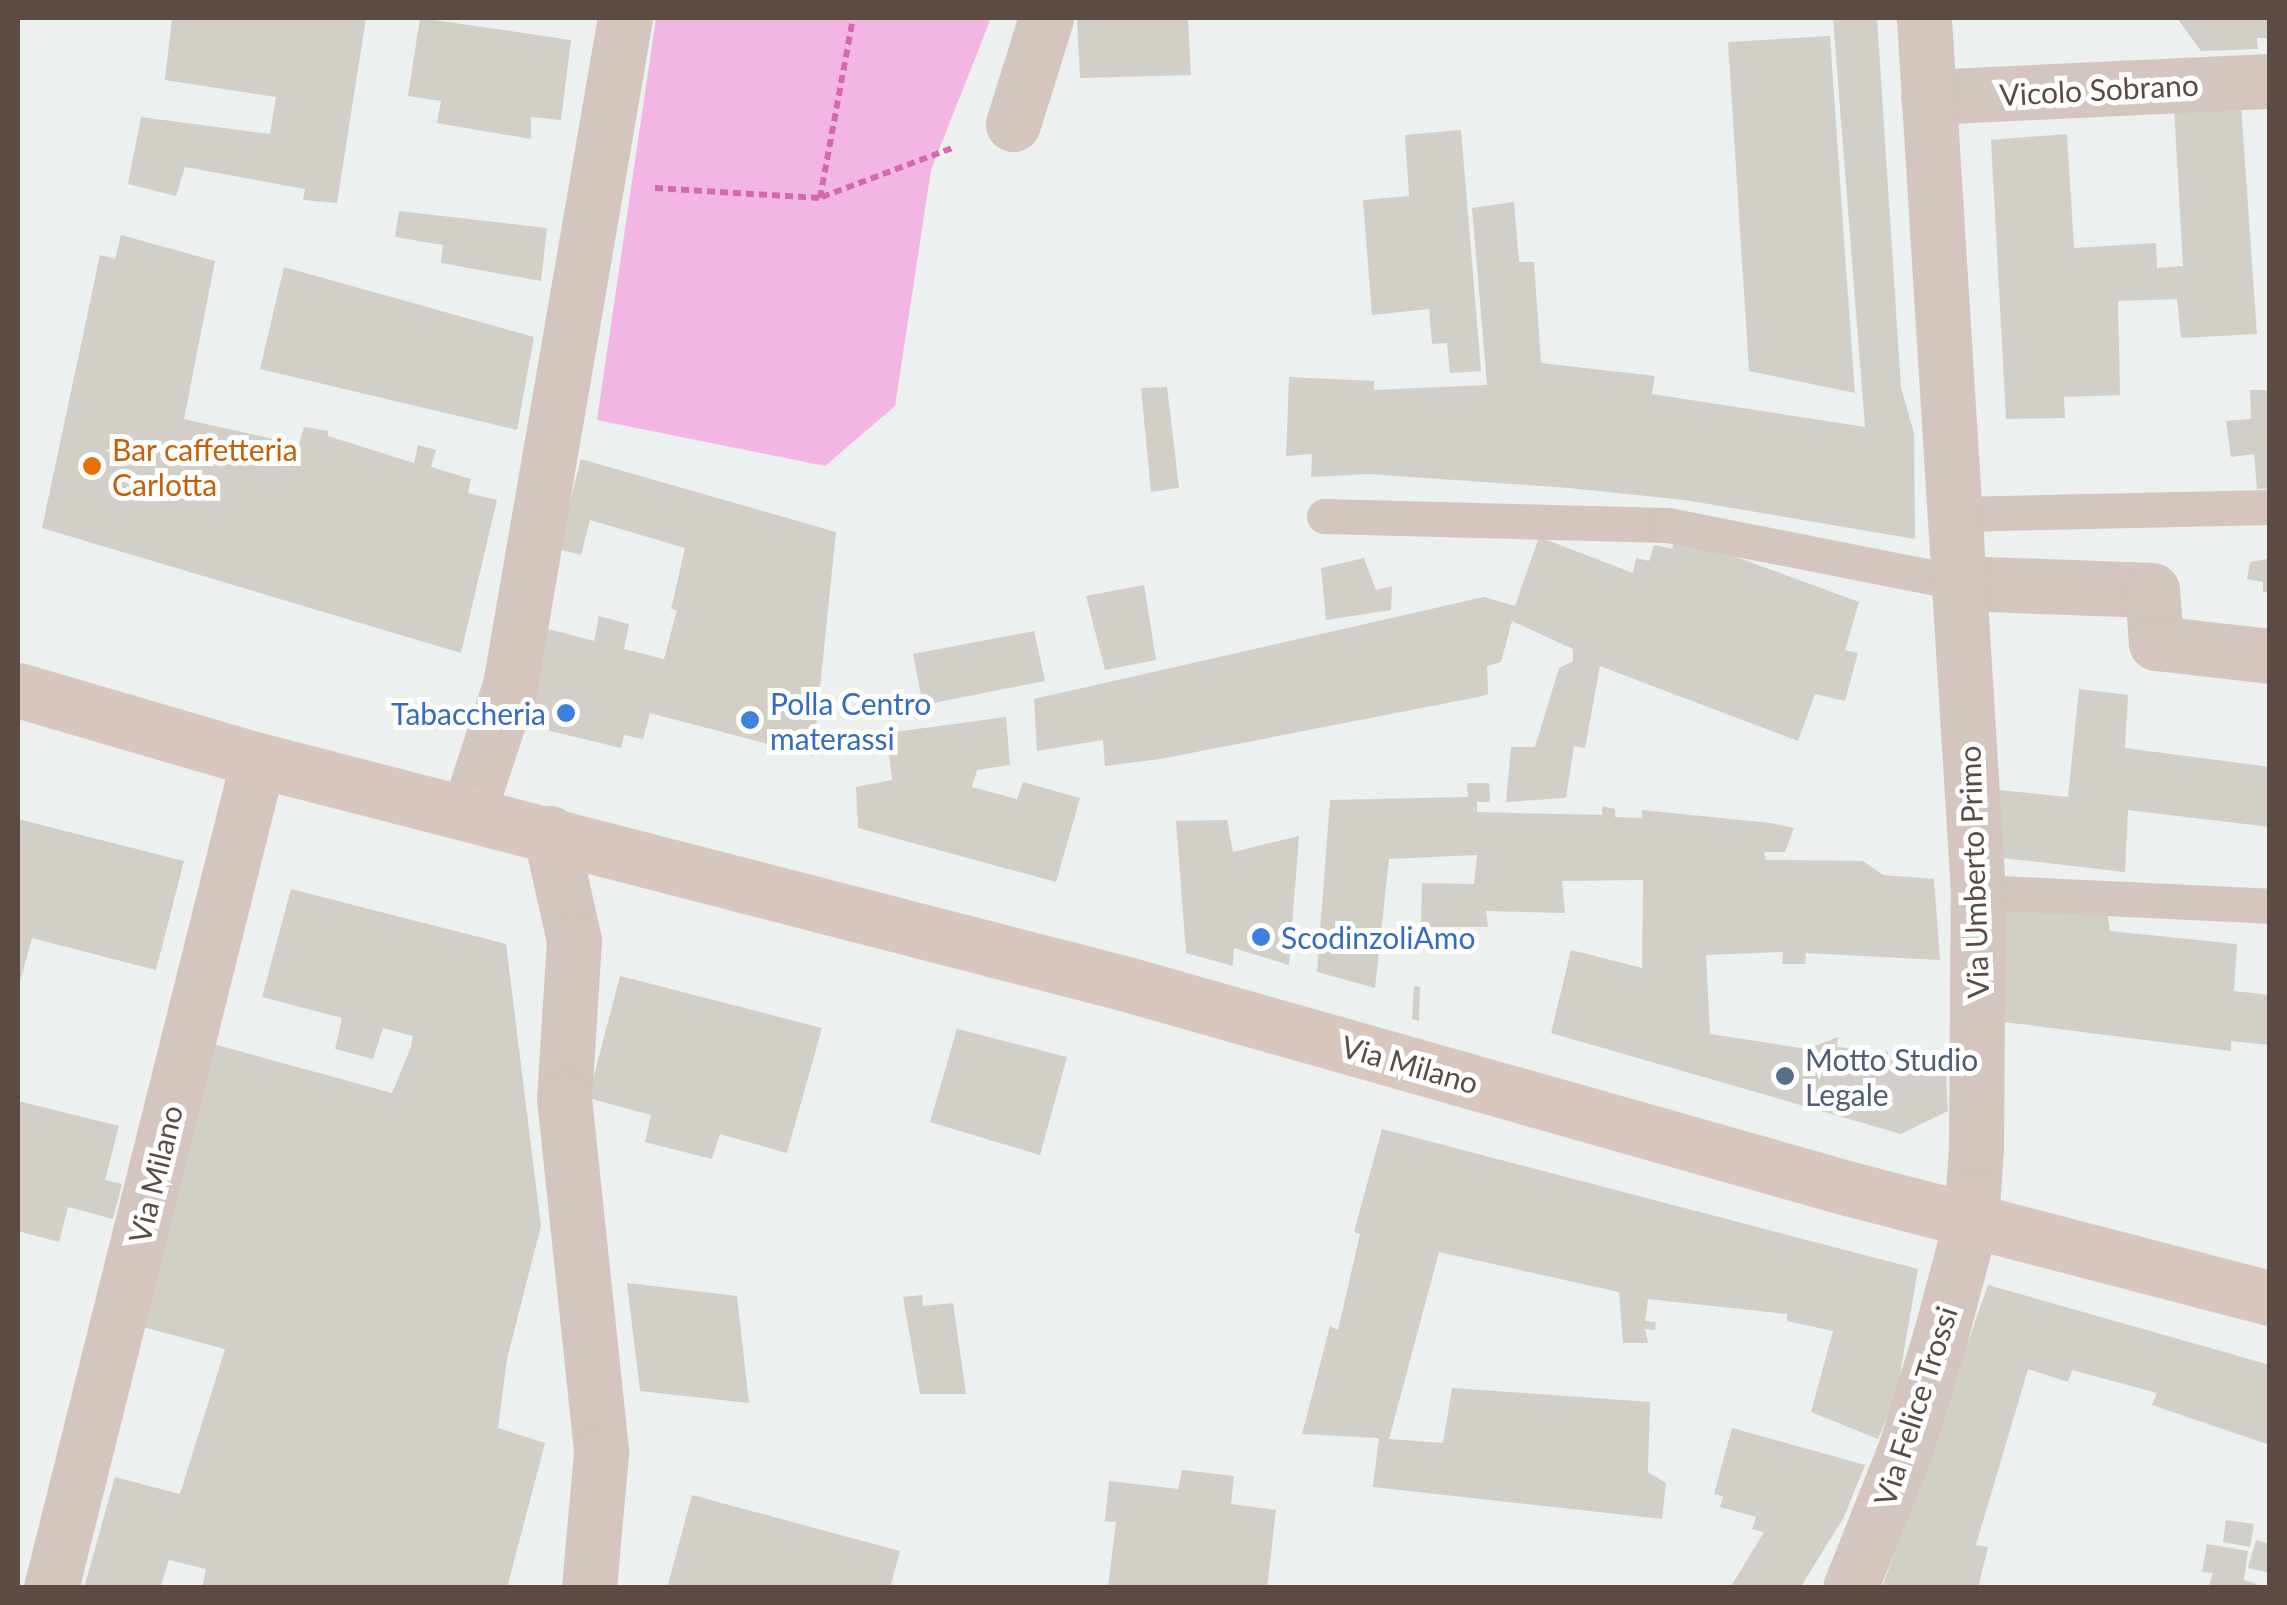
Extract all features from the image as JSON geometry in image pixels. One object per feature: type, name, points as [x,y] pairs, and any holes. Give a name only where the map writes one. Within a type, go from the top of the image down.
[{"type":"main road","name":"Via Milano","points":[[18,690],[258,760],[469,810],[1142,988],[1971,1221],[2270,1298]]},
{"type":"street","points":[[469,810],[510,685],[625,18]]},
{"type":"street","points":[[1012,124],[1046,18]]},
{"type":"street","name":"Via Umberto Primo","points":[[1924,18],[1959,514],[1978,892],[1971,1221]]},
{"type":"street","name":"Vicolo Sobrano","points":[[1928,97],[2270,81]]},
{"type":"street","points":[[1960,583],[2152,590],[2156,643],[2270,656]]},
{"type":"street","name":"Via Milano","points":[[51,1588],[258,760]]},
{"type":"street","points":[[550,833],[574,940],[564,1098],[601,1453],[589,1588]]},
{"type":"street","name":"Via Felice Trossi","points":[[1850,1588],[1906,1447],[1971,1221]]},
{"type":"lane","points":[[1959,514],[2270,507]]},
{"type":"lane","points":[[1324,516],[1668,525],[1960,583]]},
{"type":"lane","points":[[1978,892],[2270,906]]},
{"type":"path","points":[[820,198],[853,18]]},
{"type":"path","points":[[596,185],[820,198],[1012,124]]},
{"type":"shaded area","points":[[656,18],[991,18],[931,170],[895,406],[825,466],[597,420]]},
{"type":"building","points":[[172,18],[366,18],[337,203],[303,200],[305,189],[185,167],[176,196],[128,184],[141,117],[270,134],[276,97],[165,80]]},
{"type":"building","points":[[420,18],[571,40],[561,120],[531,117],[531,139],[437,123],[441,101],[408,96]]},
{"type":"building","points":[[1077,18],[1188,18],[1191,75],[1080,78]]},
{"type":"building","points":[[1833,18],[1877,18],[1901,388],[1914,433],[1915,539],[1685,500],[1569,488],[1369,474],[1311,477],[1312,454],[1286,456],[1289,377],[1374,381],[1374,390],[1487,385],[1472,208],[1514,202],[1519,262],[1534,262],[1541,363],[1655,376],[1652,394],[1865,427]]},
{"type":"building","points":[[2177,18],[2270,18],[2270,38],[2257,38],[2258,49],[2201,51]]},
{"type":"building","points":[[1830,36],[1855,393],[1749,371],[1728,42]]},
{"type":"building","points":[[2241,106],[2257,334],[2181,338],[2177,299],[2118,301],[2120,395],[2064,397],[2065,418],[2006,419],[1991,140],[2067,134],[2074,248],[2156,243],[2157,268],[2183,266],[2174,108]]},
{"type":"building","points":[[1461,130],[1481,371],[1450,373],[1447,343],[1432,344],[1429,309],[1372,315],[1363,200],[1409,196],[1405,135]]},
{"type":"building","points":[[399,211],[547,228],[541,281],[441,263],[443,245],[395,237]]},
{"type":"building","points":[[121,235],[215,261],[184,419],[299,445],[304,427],[328,431],[328,436],[414,463],[418,445],[436,450],[431,467],[471,479],[468,493],[497,500],[461,653],[42,528],[100,255],[115,259]]},
{"type":"building","points":[[284,267],[534,337],[517,430],[260,369]]},
{"type":"building","points":[[1167,387],[1179,488],[1151,492],[1141,388]]},
{"type":"building","points":[[2250,390],[2270,390],[2270,488],[2257,489],[2254,454],[2231,457],[2226,421],[2251,419]]},
{"type":"building","points":[[581,459],[836,532],[813,756],[650,713],[643,739],[624,735],[621,748],[521,724],[548,629],[594,641],[599,616],[629,624],[624,649],[664,659],[677,610],[671,609],[685,548],[590,520],[581,555],[558,549]]},
{"type":"building","points":[[1676,535],[1859,602],[1845,650],[1858,653],[1845,701],[1815,694],[1798,741],[1600,666],[1585,748],[1574,746],[1566,798],[1506,802],[1511,747],[1535,747],[1559,668],[1573,661],[1573,649],[1512,621],[1501,662],[1487,666],[1488,694],[1478,697],[1160,759],[1105,766],[1103,740],[1037,751],[1034,699],[1484,597],[1515,606],[1539,537],[1633,573],[1636,558],[1649,561],[1654,545],[1672,549]]},
{"type":"building","points":[[1364,558],[1376,590],[1392,586],[1391,610],[1326,620],[1321,568]]},
{"type":"building","points":[[2270,559],[2270,592],[2263,592],[2263,582],[2247,579],[2250,562]]},
{"type":"building","points":[[1144,585],[1156,660],[1105,670],[1086,596]]},
{"type":"building","points":[[1034,631],[1045,681],[923,705],[913,654]]},
{"type":"building","points":[[2079,689],[2128,695],[2125,748],[2270,767],[2270,827],[2128,810],[2125,872],[1994,857],[1988,789],[2068,797]]},
{"type":"building","points":[[1006,717],[1010,765],[977,770],[972,787],[1017,799],[1023,782],[1080,798],[1056,882],[858,828],[856,787],[892,780],[887,733]]},
{"type":"building","points":[[1467,783],[1489,783],[1490,802],[1477,802],[1477,812],[1602,815],[1602,806],[1615,809],[1615,817],[1642,818],[1642,810],[1771,823],[1794,828],[1785,852],[1764,852],[1766,860],[1863,861],[1883,875],[1934,879],[1940,960],[1806,953],[1805,964],[1782,964],[1783,952],[1706,955],[1710,1034],[1807,1049],[1838,1037],[1837,1047],[1888,1052],[1888,1060],[1945,1055],[1948,1111],[1901,1134],[1551,1033],[1571,950],[1642,968],[1643,880],[1562,881],[1565,913],[1486,911],[1488,927],[1421,927],[1422,883],[1474,884],[1477,855],[1389,859],[1375,988],[1317,972],[1330,800],[1468,797]]},
{"type":"building","points":[[18,819],[184,861],[156,970],[32,938],[18,989]]},
{"type":"building","points":[[1227,820],[1233,852],[1299,836],[1289,965],[1234,948],[1233,966],[1186,953],[1176,821]]},
{"type":"building","points":[[291,889],[506,944],[541,1226],[507,1359],[498,1428],[545,1443],[507,1588],[202,1588],[206,1569],[169,1560],[160,1588],[84,1588],[115,1477],[180,1494],[225,1349],[128,1323],[206,1042],[392,1093],[411,1047],[413,1036],[383,1028],[373,1059],[335,1049],[342,1018],[262,997]]},
{"type":"building","points":[[1996,909],[2108,916],[2110,931],[2237,944],[2234,991],[2270,995],[2270,1045],[2231,1041],[2231,1051],[2004,1022]]},
{"type":"building","points":[[620,976],[822,1028],[787,1153],[720,1134],[712,1159],[645,1142],[651,1115],[588,1098]]},
{"type":"building","points":[[1414,986],[1420,987],[1419,1021],[1412,1019]]},
{"type":"building","points":[[957,1029],[1067,1057],[1040,1155],[930,1122]]},
{"type":"building","points":[[18,1101],[119,1126],[105,1180],[122,1184],[113,1219],[68,1207],[59,1242],[18,1231]]},
{"type":"building","points":[[1382,1129],[1918,1269],[1897,1392],[1878,1439],[1811,1412],[1833,1331],[1787,1321],[1787,1314],[1648,1299],[1645,1321],[1656,1322],[1655,1330],[1645,1329],[1648,1343],[1623,1343],[1619,1292],[1439,1252],[1389,1439],[1443,1443],[1452,1388],[1650,1402],[1648,1472],[1666,1483],[1662,1519],[1373,1487],[1379,1438],[1302,1434],[1330,1326],[1338,1330],[1360,1234],[1354,1232]]},
{"type":"building","points":[[627,1283],[737,1296],[749,1403],[640,1391]]},
{"type":"building","points":[[1988,1285],[2270,1365],[2270,1445],[2152,1405],[2157,1393],[2072,1370],[2068,1382],[2028,1369],[1976,1545],[1988,1547],[1978,1588],[1882,1588]]},
{"type":"building","points":[[922,1295],[923,1306],[953,1303],[966,1394],[920,1394],[903,1297]]},
{"type":"building","points":[[1732,1428],[1865,1465],[1844,1517],[1800,1588],[1730,1588],[1764,1532],[1752,1529],[1756,1517],[1720,1507],[1723,1496],[1714,1494]]},
{"type":"building","points":[[1182,1470],[1234,1476],[1231,1504],[1276,1510],[1267,1588],[1108,1588],[1116,1522],[1105,1521],[1109,1481],[1178,1489]]},
{"type":"building","points":[[692,1495],[900,1551],[890,1588],[667,1588]]},
{"type":"building","points":[[2226,1520],[2254,1524],[2250,1547],[2223,1542]]},
{"type":"building","points":[[2256,1540],[2270,1544],[2270,1573],[2248,1568]]},
{"type":"building","points":[[2207,1544],[2248,1551],[2244,1580],[2267,1588],[2208,1588],[2213,1573],[2202,1572]]},
{"type":"place","name":"Bar caffetteria Carlotta","points":[[92,466]]},
{"type":"place","name":"Tabaccheria","points":[[566,713]]},
{"type":"place","name":"Polla Centro materassi","points":[[750,720]]},
{"type":"place","name":"ScodinzoliAmo","points":[[1261,937]]},
{"type":"place","name":"Motto Studio Legale","points":[[1785,1076]]}]
